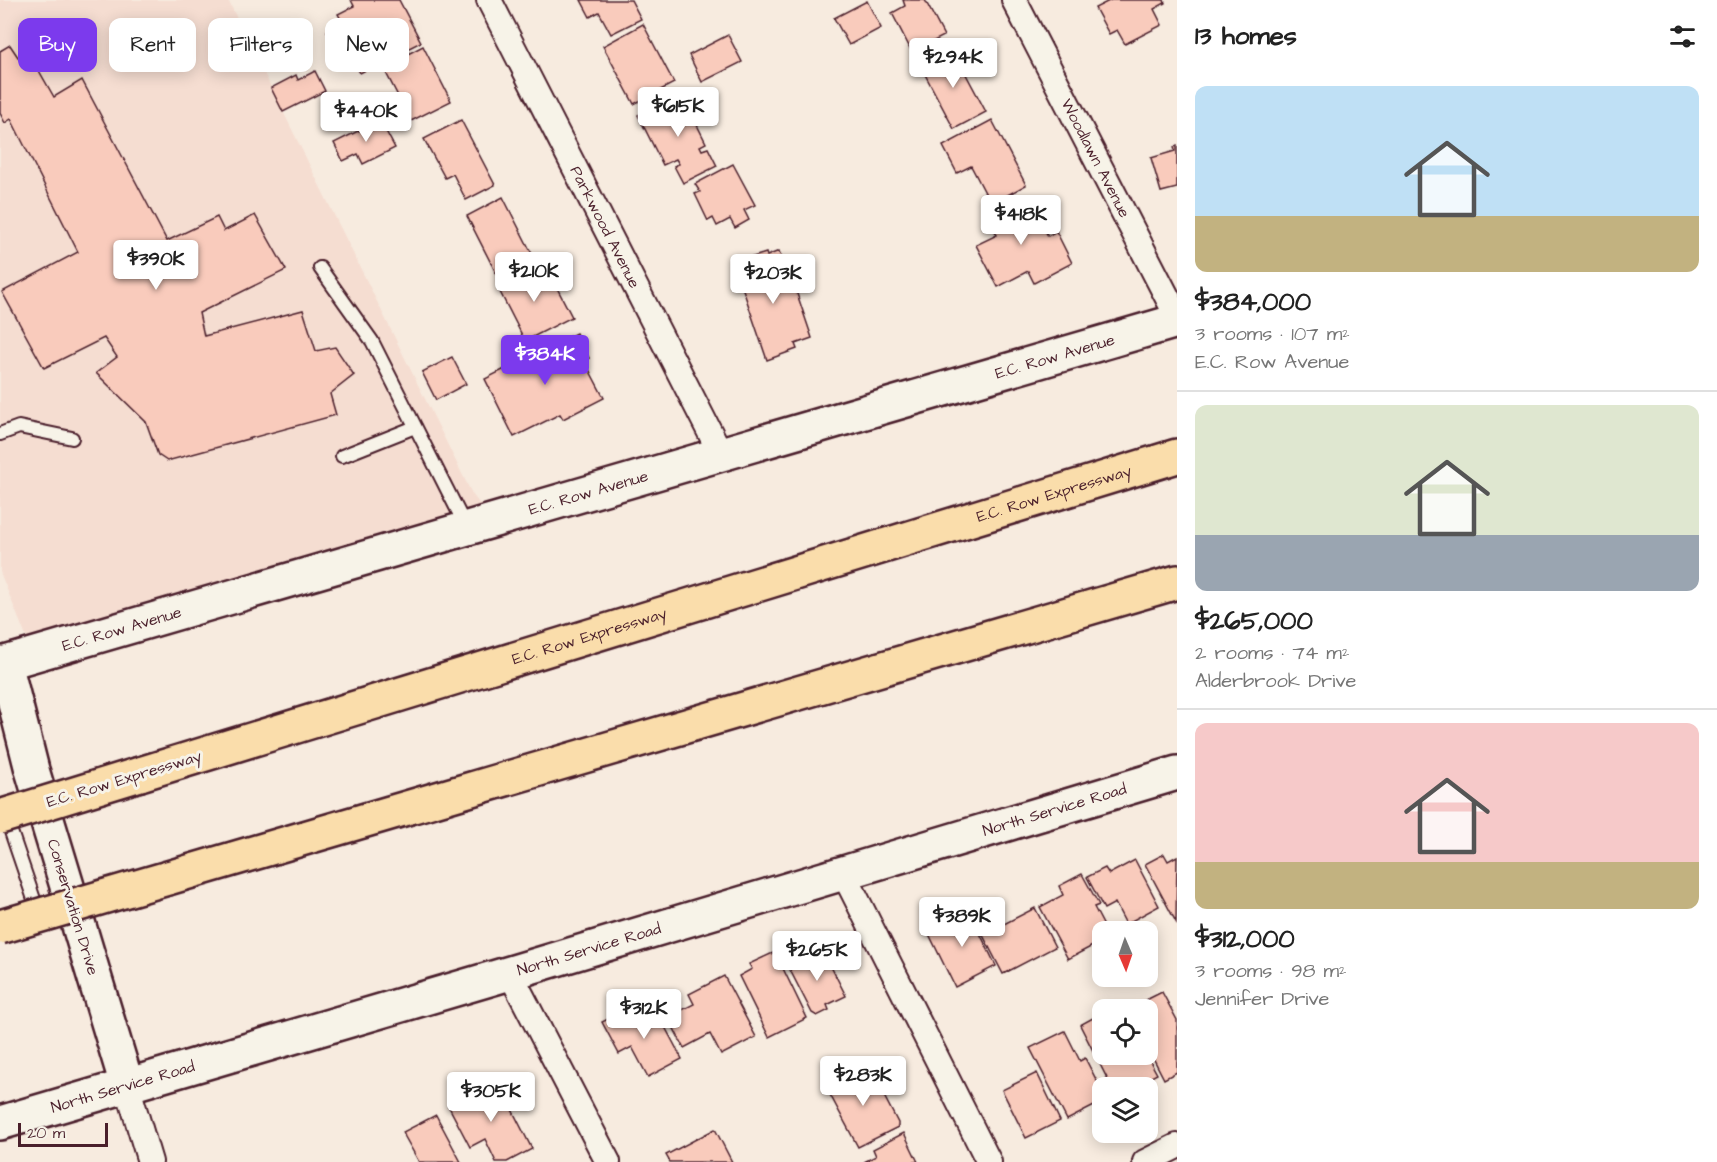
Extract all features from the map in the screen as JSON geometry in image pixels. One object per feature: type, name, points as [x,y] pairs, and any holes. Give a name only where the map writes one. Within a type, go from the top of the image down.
[{"type":"highway","name":"E.C. Row Expressway","points":[[3,817],[1177,456]]},
{"type":"highway","points":[[0,927],[1177,582]]},
{"type":"street","name":"Parkwood Avenue","points":[[489,0],[721,454]]},
{"type":"street","name":"Woodlawn Avenue","points":[[1014,0],[1177,316]]},
{"type":"street","name":"E.C. Row Avenue","points":[[2,659],[466,528],[1177,321]]},
{"type":"street","name":"Conservation Drive","points":[[2,659],[32,770],[150,1162]]},
{"type":"street","name":"North Service Road","points":[[0,1123],[1177,773]]},
{"type":"street","points":[[843,872],[989,1162]]},
{"type":"street","points":[[510,973],[608,1162]]},
{"type":"street","points":[[1145,1162],[1177,1146]]},
{"type":"lane","points":[[320,268],[372,341],[466,528]]},
{"type":"lane","points":[[0,434],[19,427],[72,438]]},
{"type":"lane","points":[[342,456],[415,427]]},
{"type":"lane","points":[[3,817],[39,915]]},
{"type":"shaded area","points":[[0,0],[228,0],[237,18],[208,18],[208,72],[264,72],[472,494],[479,503],[495,507],[27,639],[0,572]]},
{"type":"building","points":[[351,0],[399,0],[408,18],[340,18],[338,14],[354,6]]},
{"type":"building","points":[[581,0],[631,0],[641,19],[611,34],[599,12],[590,17]]},
{"type":"building","points":[[903,0],[925,0],[944,36],[912,52],[892,13],[905,6]]},
{"type":"building","points":[[1111,0],[1164,0],[1165,3],[1154,9],[1162,25],[1125,44],[1117,30],[1109,34],[1095,8]]},
{"type":"building","points":[[867,1],[881,28],[849,45],[834,18]]},
{"type":"building","points":[[409,19],[421,42],[409,48]]},
{"type":"building","points":[[643,24],[674,83],[634,104],[603,46]]},
{"type":"building","points":[[728,35],[742,62],[702,82],[689,55]]},
{"type":"building","points":[[10,45],[18,57],[18,72],[40,72],[54,97],[82,80],[167,241],[217,217],[224,231],[255,215],[286,270],[199,313],[204,336],[303,310],[316,351],[335,347],[354,375],[330,394],[336,415],[167,461],[158,455],[146,422],[96,373],[117,357],[104,338],[44,368],[2,292],[78,252],[11,119],[5,123],[0,113],[0,51]]},
{"type":"building","points":[[423,46],[451,101],[411,121],[386,72],[409,72],[409,53]]},
{"type":"building","points":[[952,48],[986,112],[954,129],[920,65]]},
{"type":"building","points":[[315,71],[325,91],[283,112],[271,88],[296,75],[298,80]]},
{"type":"building","points":[[681,93],[706,143],[700,146],[702,150],[708,148],[717,166],[683,183],[674,166],[679,164],[676,159],[663,165],[638,115]]},
{"type":"building","points":[[380,120],[395,148],[363,164],[358,154],[343,161],[334,143]]},
{"type":"building","points":[[461,120],[495,185],[466,200],[453,174],[445,178],[424,139]]},
{"type":"building","points":[[992,120],[1026,185],[991,204],[971,166],[957,173],[943,146]]},
{"type":"building","points":[[1177,146],[1177,188],[1161,192],[1151,158],[1175,151],[1174,147]]},
{"type":"building","points":[[733,164],[755,205],[744,210],[749,220],[735,228],[730,219],[717,226],[713,218],[708,221],[695,194],[700,192],[695,184]]},
{"type":"building","points":[[503,197],[533,256],[497,275],[467,216]]},
{"type":"building","points":[[1022,197],[1038,227],[1042,225],[1048,236],[1056,231],[1072,263],[1034,283],[1028,271],[998,287],[976,245],[997,235],[986,215]]},
{"type":"building","points":[[779,251],[784,265],[772,269],[777,284],[792,279],[812,338],[795,344],[797,349],[767,360],[734,263]]},
{"type":"building","points":[[537,265],[549,289],[556,286],[572,317],[525,341],[497,286]]},
{"type":"building","points":[[576,333],[589,358],[584,360],[604,398],[563,419],[560,414],[514,437],[485,379]]},
{"type":"building","points":[[452,357],[466,384],[436,400],[422,372]]},
{"type":"building","points":[[1164,854],[1168,861],[1177,856],[1176,922],[1145,864]]},
{"type":"building","points":[[1135,860],[1159,906],[1132,921],[1124,921],[1115,903],[1104,909],[1087,877],[1105,868],[1109,874]]},
{"type":"building","points":[[1082,874],[1099,905],[1094,907],[1101,921],[1092,921],[1092,946],[1068,959],[1040,907],[1063,895],[1059,886]]},
{"type":"building","points":[[992,899],[1004,924],[1035,908],[1055,947],[1003,974],[970,910]]},
{"type":"building","points":[[966,905],[996,966],[955,987],[929,934],[951,924],[947,914]]},
{"type":"building","points":[[822,949],[846,996],[827,1005],[829,1010],[817,1016],[812,1013],[788,966]]},
{"type":"building","points":[[775,952],[807,1018],[769,1037],[739,976],[752,969],[749,964]]},
{"type":"building","points":[[724,976],[756,1037],[721,1055],[710,1034],[684,1048],[668,1017],[694,1004],[689,994]]},
{"type":"building","points":[[1162,992],[1177,1020],[1177,1072],[1164,1079],[1157,1065],[1158,999],[1148,999]]},
{"type":"building","points":[[656,1010],[682,1059],[648,1077],[632,1047],[619,1054],[602,1022],[620,1013],[625,1019],[641,1011],[644,1016]]},
{"type":"building","points":[[1092,1018],[1092,1049],[1080,1025]]},
{"type":"building","points":[[1065,1031],[1080,1061],[1085,1058],[1095,1077],[1092,1077],[1092,1107],[1067,1120],[1030,1048]]},
{"type":"building","points":[[1100,1065],[1152,1065],[1157,1074],[1151,1077],[1106,1077]]},
{"type":"building","points":[[869,1067],[898,1127],[858,1147],[827,1089]]},
{"type":"building","points":[[1037,1073],[1060,1121],[1026,1138],[1002,1090]]},
{"type":"building","points":[[497,1080],[532,1149],[507,1162],[496,1162],[485,1139],[470,1147],[448,1105]]},
{"type":"building","points":[[436,1115],[461,1162],[419,1162],[405,1137],[403,1132]]},
{"type":"building","points":[[715,1129],[732,1162],[670,1162],[666,1155]]},
{"type":"building","points":[[904,1133],[918,1162],[864,1162],[876,1156],[873,1149]]}]
